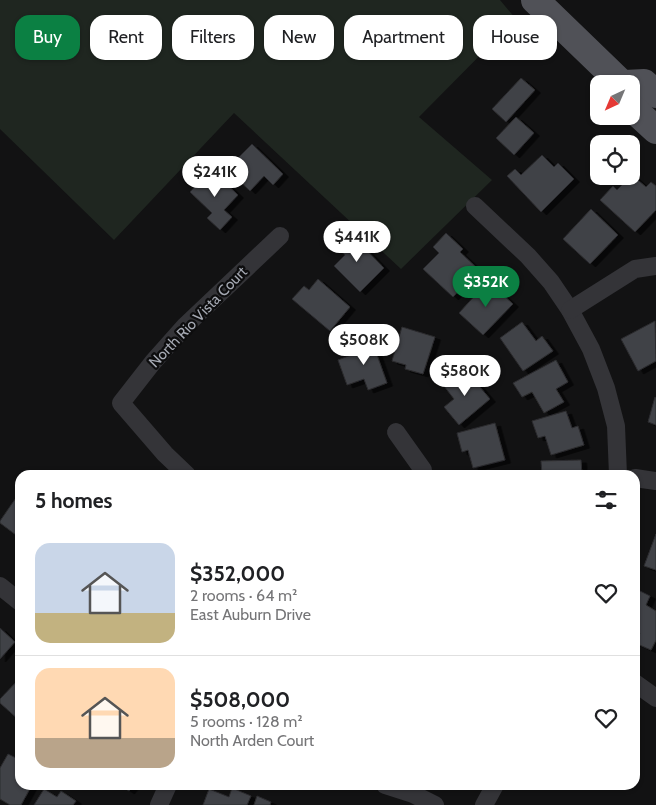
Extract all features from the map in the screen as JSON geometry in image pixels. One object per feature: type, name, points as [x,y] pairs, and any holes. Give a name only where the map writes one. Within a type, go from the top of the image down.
[{"type":"main road","points":[[535,0],[614,75]]},
{"type":"main road","points":[[640,83],[644,83],[656,94]]},
{"type":"main road","points":[[640,115],[656,130]]},
{"type":"street","points":[[475,206],[528,256],[552,282],[591,348],[606,388],[616,426],[618,470]]},
{"type":"street","name":"North Rio Vista Court","points":[[182,470],[165,454],[121,402],[185,326],[280,236]]},
{"type":"street","points":[[570,310],[635,269],[656,266]]},
{"type":"street","points":[[396,432],[423,470]]},
{"type":"street","points":[[640,479],[656,481]]},
{"type":"street","points":[[0,586],[15,598]]},
{"type":"street","points":[[640,687],[656,698]]},
{"type":"street","points":[[158,805],[166,790]]},
{"type":"street","points":[[402,790],[435,805]]},
{"type":"street","points":[[484,805],[492,790]]},
{"type":"shaded area","points":[[0,0],[500,0],[513,15],[473,15],[473,60],[475,60],[419,117],[492,180],[401,269],[234,113],[114,240],[0,129]]},
{"type":"building","points":[[521,78],[535,90],[506,122],[492,109]]},
{"type":"building","points":[[516,117],[534,133],[514,155],[496,138]]},
{"type":"building","points":[[252,144],[283,174],[273,185],[264,176],[250,191],[227,169]]},
{"type":"building","points":[[542,155],[554,167],[558,163],[574,179],[541,212],[507,176],[515,169],[521,175]]},
{"type":"building","points":[[211,169],[238,195],[224,210],[232,217],[220,230],[207,218],[212,213],[190,192]]},
{"type":"building","points":[[640,182],[646,187],[651,182],[656,186],[656,210],[635,232],[600,200],[613,186],[617,190],[622,185],[640,185]]},
{"type":"building","points":[[591,209],[618,235],[590,264],[563,239]]},
{"type":"building","points":[[349,232],[384,268],[360,292],[334,266],[345,255],[335,246]]},
{"type":"building","points":[[446,233],[463,249],[460,252],[479,270],[453,297],[423,269],[439,253],[433,247]]},
{"type":"building","points":[[318,279],[350,307],[330,331],[292,299],[304,286],[309,290]]},
{"type":"building","points":[[488,281],[513,304],[483,335],[459,313]]},
{"type":"building","points":[[655,321],[656,361],[638,371],[621,339]]},
{"type":"building","points":[[522,322],[536,341],[542,336],[553,351],[523,371],[500,338]]},
{"type":"building","points":[[402,327],[435,337],[423,374],[405,369],[406,365],[392,361]]},
{"type":"building","points":[[371,338],[387,383],[368,390],[364,379],[347,385],[338,360],[359,352],[356,343]]},
{"type":"building","points":[[556,360],[568,382],[556,389],[564,402],[544,413],[532,392],[522,397],[513,383]]},
{"type":"building","points":[[465,369],[490,399],[459,425],[444,407],[454,399],[444,386]]},
{"type":"building","points":[[656,398],[656,425],[648,422]]},
{"type":"building","points":[[566,411],[572,428],[578,426],[584,445],[551,455],[545,436],[538,438],[532,421]]},
{"type":"building","points":[[495,423],[505,460],[473,468],[468,450],[462,452],[457,433]]},
{"type":"building","points":[[581,460],[582,470],[542,470],[541,461]]},
{"type":"building","points":[[15,499],[15,534],[0,521]]},
{"type":"building","points":[[656,534],[656,570],[644,566]]},
{"type":"building","points":[[640,591],[650,596],[646,605],[656,611],[656,640],[651,650],[640,645]]},
{"type":"building","points":[[0,628],[15,642],[0,659]]},
{"type":"building","points":[[15,683],[15,716],[0,703],[0,699]]},
{"type":"building","points":[[8,754],[15,758],[15,790],[29,790],[21,805],[10,805],[0,799],[0,768]]},
{"type":"building","points":[[43,790],[57,797],[61,791],[76,801],[73,805],[34,805]]},
{"type":"building","points":[[209,790],[229,797],[231,790],[237,790],[251,796],[247,805],[203,805]]},
{"type":"building","points":[[257,796],[271,802],[270,805],[254,805]]}]
